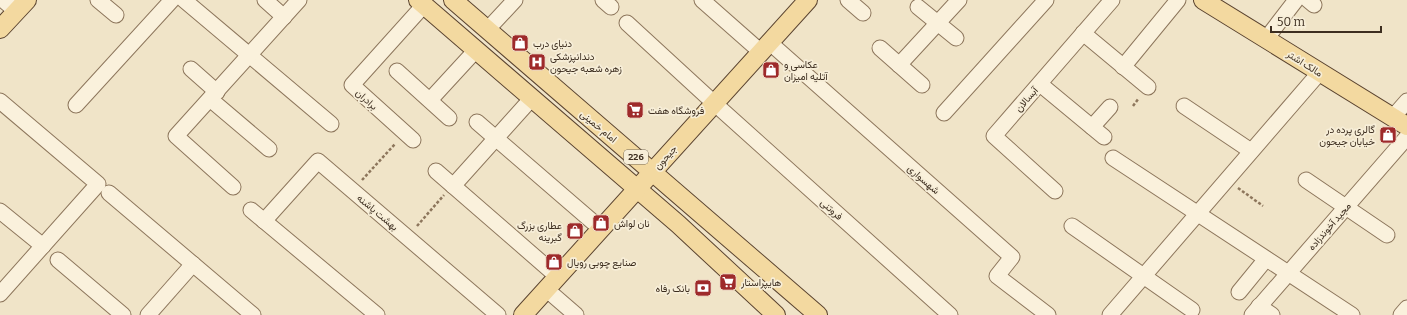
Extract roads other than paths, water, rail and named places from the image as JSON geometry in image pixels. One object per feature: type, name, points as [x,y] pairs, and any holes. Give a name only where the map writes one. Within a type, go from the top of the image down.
[{"type":"main road","name":"امام خمینی","points":[[453,0],[653,171],[818,315]]},
{"type":"main road","name":"جیحون","points":[[523,315],[808,0]]},
{"type":"main road","name":"مالک اشتر","points":[[1203,0],[1400,122]]},
{"type":"main road","name":"226","points":[[421,3],[637,189],[776,315]]},
{"type":"main road","points":[[0,29],[15,4]]},
{"type":"main road","points":[[686,233],[685,221],[691,215],[703,216]]},
{"type":"street","points":[[98,0],[116,15]]},
{"type":"street","points":[[76,105],[172,0]]},
{"type":"street","points":[[184,0],[331,124]]},
{"type":"street","points":[[265,0],[284,17]]},
{"type":"street","points":[[233,187],[176,136],[299,0]]},
{"type":"street","points":[[487,30],[514,0]]},
{"type":"street","points":[[702,0],[765,47]]},
{"type":"street","points":[[848,0],[863,13]]},
{"type":"street","points":[[899,65],[959,0]]},
{"type":"street","points":[[944,113],[1046,0]]},
{"type":"street","name":"آبسالان","points":[[1055,191],[994,136],[1112,0]]},
{"type":"street","points":[[1123,67],[1178,0]]},
{"type":"street","points":[[1266,39],[1296,0]]},
{"type":"street","name":"برادران","points":[[409,136],[352,85],[421,3]]},
{"type":"street","points":[[918,7],[956,38]]},
{"type":"street","name":"فروتنی","points":[[627,22],[714,104],[950,315]]},
{"type":"street","points":[[1083,33],[1148,87]]},
{"type":"street","name":"شهسواری","points":[[765,47],[1012,257],[997,276],[1048,315]]},
{"type":"street","points":[[880,48],[922,85]]},
{"type":"street","points":[[430,100],[476,50]]},
{"type":"street","points":[[191,69],[213,95],[269,149]]},
{"type":"street","points":[[398,71],[448,118]]},
{"type":"street","points":[[1110,315],[1320,72]]},
{"type":"street","points":[[1040,84],[1104,137]]},
{"type":"street","points":[[453,186],[532,98]]},
{"type":"street","points":[[0,101],[253,315]]},
{"type":"street","points":[[1400,122],[1407,101]]},
{"type":"street","points":[[1184,106],[1251,151]]},
{"type":"street","points":[[1092,127],[1110,107]]},
{"type":"street","points":[[477,122],[601,229]]},
{"type":"street","name":"مجید آخوندزاده","points":[[1255,311],[1407,137]]},
{"type":"street","points":[[1113,158],[1352,315]]},
{"type":"street","name":"بهشت پاشنه","points":[[264,221],[318,161],[498,315]]},
{"type":"street","points":[[436,170],[552,283],[576,315]]},
{"type":"street","points":[[1306,180],[1387,235]]},
{"type":"street","points":[[0,294],[43,246],[103,188]]},
{"type":"street","points":[[251,210],[377,315]]},
{"type":"street","points":[[0,211],[43,246]]},
{"type":"street","points":[[1072,226],[1192,310]]},
{"type":"street","points":[[1239,292],[1266,258]]},
{"type":"street","points":[[58,260],[123,315]]},
{"type":"street","points":[[148,315],[193,264]]},
{"type":"street","points":[[1401,315],[1407,308]]},
{"type":"street","points":[[1255,311],[1272,315]]},
{"type":"place","name":"دنیای درب","points":[[520,43]]},
{"type":"place","name":"دندانپزشکی زهره شعبه جیحون","points":[[537,62]]},
{"type":"place","name":"عکاسی و آتلیه امیران","points":[[771,70]]},
{"type":"place","name":"فروشگاه هفت","points":[[635,110]]},
{"type":"place","name":"گالری پرده در خیابان جیحون","points":[[1388,135]]},
{"type":"place","name":"نان لواش","points":[[601,223]]},
{"type":"place","name":"عطاری بزرگ گبرینه","points":[[575,231]]},
{"type":"place","name":"صنایع چوبی رویال","points":[[554,262]]},
{"type":"place","name":"هایپراستار","points":[[728,282]]},
{"type":"place","name":"بانک رفاه","points":[[703,288]]}]
